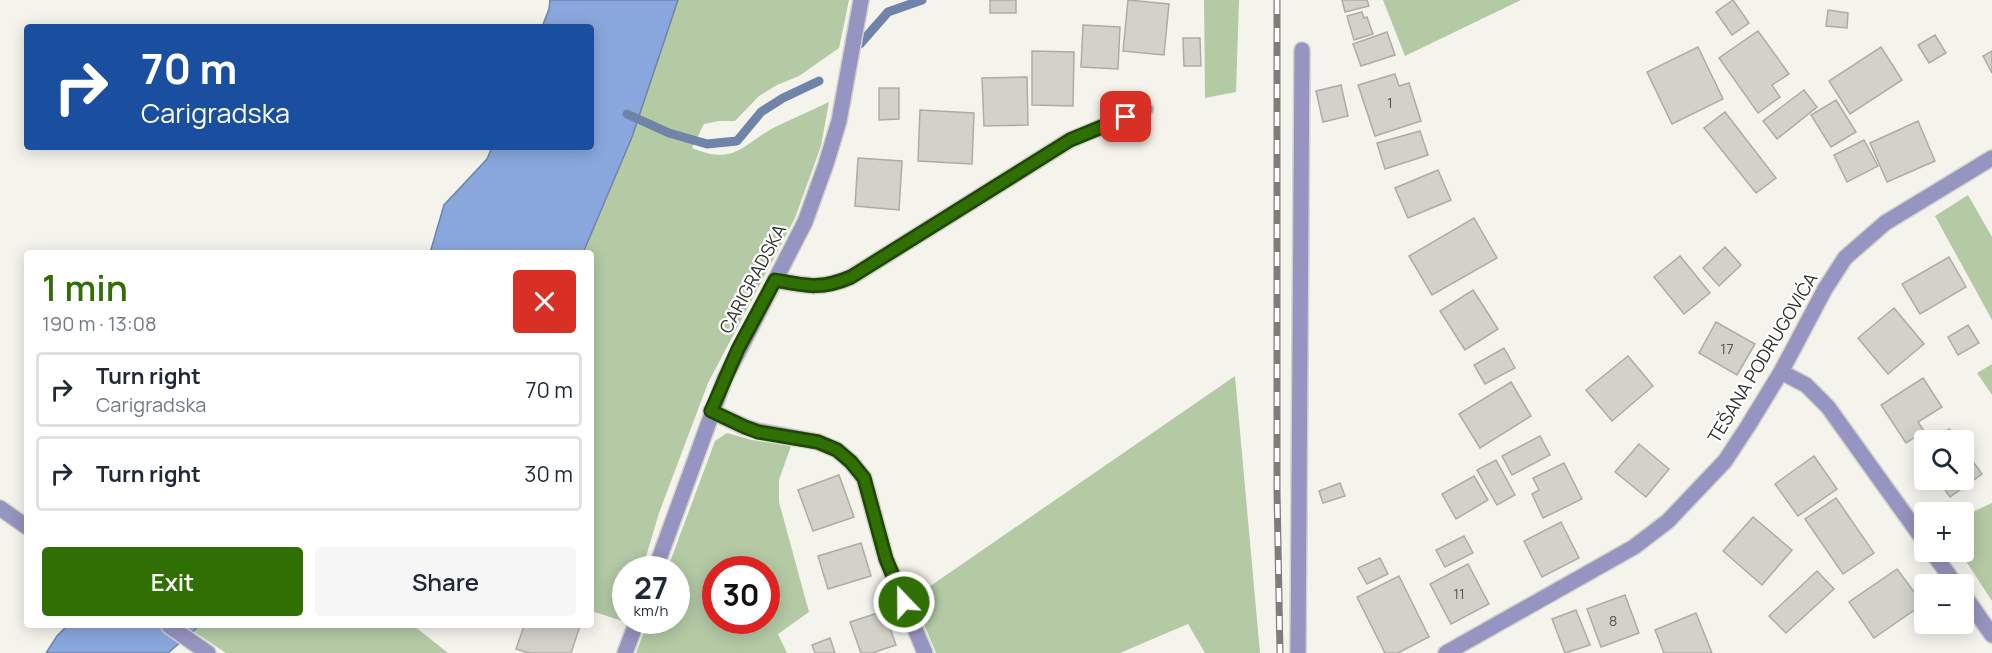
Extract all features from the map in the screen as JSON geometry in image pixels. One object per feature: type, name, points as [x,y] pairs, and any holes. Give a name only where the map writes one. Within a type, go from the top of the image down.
[{"type":"street","name":"CARIGRADSKA","points":[[660,556],[711,411],[738,349],[805,222],[826,164],[839,121],[861,0]]},
{"type":"street","points":[[1298,653],[1302,50]]},
{"type":"street","points":[[775,280],[811,286],[833,284],[851,277],[1070,140],[1145,109]]},
{"type":"street","name":"TEŠANA PODRUGOVIĆA","points":[[1446,653],[1634,547],[1668,521],[1725,461],[1781,372],[1825,289],[1845,258],[1885,223],[1992,158]]},
{"type":"street","points":[[1781,372],[1806,385],[1828,407],[1914,527]]},
{"type":"street","points":[[711,411],[758,432],[818,442],[837,450],[851,462],[864,478],[886,559],[925,653]]},
{"type":"street","points":[[0,508],[24,525]]},
{"type":"street","points":[[1974,609],[1992,635]]},
{"type":"street","points":[[172,628],[208,653]]},
{"type":"street","points":[[626,653],[633,634]]},
{"type":"green space","points":[[678,0],[849,0],[839,48],[799,76],[759,96],[735,121],[704,124],[692,148],[718,155],[736,152],[773,128],[829,102],[821,146],[795,218],[708,383],[659,513],[646,556],[612,556],[612,618],[594,612],[594,250],[585,250],[632,137]]},
{"type":"green space","points":[[1204,0],[1239,0],[1236,92],[1205,98]]},
{"type":"green space","points":[[1383,0],[1521,0],[1405,56]]},
{"type":"green space","points":[[1968,195],[1992,237],[1992,320],[1935,216]]},
{"type":"green space","points":[[1992,364],[1992,395],[1977,373]]},
{"type":"green space","points":[[1235,376],[1260,653],[1205,653],[1188,624],[1120,653],[936,653],[913,598]]},
{"type":"green space","points":[[727,433],[752,440],[791,446],[779,480],[779,502],[809,612],[780,633],[780,556],[702,556],[702,634],[778,634],[787,653],[636,653],[643,634],[690,634],[690,556],[672,556],[715,441]]},
{"type":"green space","points":[[1992,503],[1992,601],[1967,562],[1974,562],[1974,511]]},
{"type":"green space","points":[[197,628],[417,628],[448,653],[226,653],[193,631]]},
{"type":"water","points":[[550,0],[678,0],[632,137],[584,250],[431,250],[444,205],[487,159],[491,150],[594,150],[594,24],[543,24]]},
{"type":"water","points":[[65,628],[197,628],[168,653],[46,653]]},
{"type":"building","points":[[990,0],[1016,0],[1016,13],[990,13]]},
{"type":"building","points":[[1128,0],[1169,4],[1164,55],[1123,51]]},
{"type":"building","points":[[1342,0],[1367,0],[1369,6],[1345,12]]},
{"type":"building","points":[[1733,0],[1749,23],[1732,35],[1716,12]]},
{"type":"building","points":[[1828,10],[1848,13],[1847,28],[1826,26]]},
{"type":"building","points":[[1362,12],[1364,18],[1367,17],[1373,34],[1354,40],[1347,16]]},
{"type":"building","points":[[1083,25],[1120,27],[1118,69],[1081,67]]},
{"type":"building","points":[[1758,31],[1789,74],[1772,85],[1780,97],[1758,113],[1719,58]]},
{"type":"building","points":[[1387,32],[1395,55],[1361,66],[1353,44]]},
{"type":"building","points":[[1935,35],[1946,53],[1929,63],[1918,45]]},
{"type":"building","points":[[1183,38],[1200,38],[1201,66],[1184,66]]},
{"type":"building","points":[[1698,47],[1723,99],[1672,124],[1647,72]]},
{"type":"building","points":[[1881,47],[1902,80],[1850,114],[1829,81]]},
{"type":"building","points":[[1032,51],[1074,52],[1073,106],[1032,105]]},
{"type":"building","points":[[1992,51],[1992,73],[1983,56]]},
{"type":"building","points":[[1395,74],[1399,86],[1409,83],[1421,121],[1375,136],[1358,85]]},
{"type":"building","points":[[1027,77],[1028,125],[984,126],[982,78]]},
{"type":"building","points":[[1341,85],[1348,116],[1323,122],[1316,91]]},
{"type":"building","points":[[879,88],[899,88],[899,119],[879,120]]},
{"type":"building","points":[[1804,90],[1817,107],[1777,139],[1763,121]]},
{"type":"building","points":[[1836,100],[1856,132],[1831,147],[1811,115]]},
{"type":"building","points":[[920,110],[974,113],[972,164],[918,161]]},
{"type":"building","points":[[1725,112],[1776,178],[1756,193],[1704,128]]},
{"type":"building","points":[[1918,121],[1935,161],[1887,182],[1870,143]]},
{"type":"building","points":[[1420,131],[1428,155],[1385,169],[1377,143]]},
{"type":"building","points":[[1864,140],[1878,166],[1847,182],[1834,155]]},
{"type":"building","points":[[858,158],[902,161],[899,210],[855,206]]},
{"type":"building","points":[[1438,170],[1451,200],[1408,218],[1395,188]]},
{"type":"building","points":[[1474,218],[1497,258],[1432,295],[1409,256]]},
{"type":"building","points":[[1725,247],[1741,265],[1719,286],[1703,268]]},
{"type":"building","points":[[1680,256],[1710,293],[1684,314],[1654,277]]},
{"type":"building","points":[[1949,257],[1966,287],[1920,314],[1902,284]]},
{"type":"building","points":[[1473,290],[1498,329],[1465,350],[1440,311]]},
{"type":"building","points":[[1894,308],[1924,344],[1888,374],[1858,338]]},
{"type":"building","points":[[1716,322],[1755,344],[1737,375],[1699,353]]},
{"type":"building","points":[[1968,325],[1979,343],[1958,355],[1948,337]]},
{"type":"building","points":[[1504,348],[1515,368],[1485,384],[1474,365]]},
{"type":"building","points":[[1628,356],[1653,386],[1612,421],[1586,390]]},
{"type":"building","points":[[1923,378],[1942,407],[1918,422],[1923,430],[1914,430],[1914,438],[1906,443],[1881,405]]},
{"type":"building","points":[[1511,382],[1531,416],[1480,448],[1459,414]]},
{"type":"building","points":[[1540,436],[1550,455],[1512,475],[1502,456]]},
{"type":"building","points":[[1639,444],[1669,469],[1646,497],[1615,472]]},
{"type":"building","points":[[1814,456],[1837,489],[1798,516],[1775,484]]},
{"type":"building","points":[[1496,460],[1515,495],[1497,505],[1477,470]]},
{"type":"building","points":[[1564,463],[1582,499],[1543,518],[1532,494],[1539,490],[1533,478]]},
{"type":"building","points":[[1974,463],[1982,474],[1974,480]]},
{"type":"building","points":[[839,475],[854,517],[813,531],[798,490]]},
{"type":"building","points":[[1474,476],[1488,500],[1456,519],[1442,494]]},
{"type":"building","points":[[1340,483],[1345,496],[1323,503],[1319,491]]},
{"type":"building","points":[[1945,490],[1960,490],[1950,497]]},
{"type":"building","points":[[1836,498],[1874,553],[1843,574],[1805,519]]},
{"type":"building","points":[[1753,517],[1792,550],[1762,585],[1723,551]]},
{"type":"building","points":[[1561,522],[1579,558],[1542,577],[1524,541]]},
{"type":"building","points":[[1464,536],[1473,553],[1445,567],[1436,550]]},
{"type":"building","points":[[861,543],[871,576],[828,589],[818,556]]},
{"type":"building","points":[[1380,558],[1388,574],[1367,584],[1358,568]]},
{"type":"building","points":[[1468,564],[1489,604],[1451,624],[1430,584]]},
{"type":"building","points":[[1897,569],[1914,592],[1914,610],[1874,638],[1849,602]]},
{"type":"building","points":[[1817,571],[1834,589],[1786,633],[1769,616]]},
{"type":"building","points":[[1399,576],[1429,637],[1398,653],[1385,653],[1357,597]]},
{"type":"building","points":[[1625,595],[1639,633],[1601,647],[1587,609]]},
{"type":"building","points":[[1576,610],[1590,645],[1565,653],[1552,619]]},
{"type":"building","points":[[884,611],[896,645],[872,653],[861,653],[850,622]]},
{"type":"building","points":[[1696,613],[1712,653],[1664,653],[1655,630]]},
{"type":"building","points":[[523,628],[579,628],[571,653],[529,653],[516,649]]},
{"type":"building","points":[[830,638],[835,653],[815,653],[812,645]]},
{"type":"waterway","points":[[860,44],[888,12],[922,0]]},
{"type":"waterway","points":[[627,114],[669,133],[707,144],[737,141],[761,112],[783,98],[819,81]]},
{"type":"railway","points":[[1277,0],[1277,491],[1280,653]]},
{"type":"route","points":[[904,602],[886,559],[864,478],[851,462],[837,450],[818,442],[758,432],[711,411],[738,349],[775,280],[811,286],[833,284],[851,277],[1070,140],[1126,117]]}]
